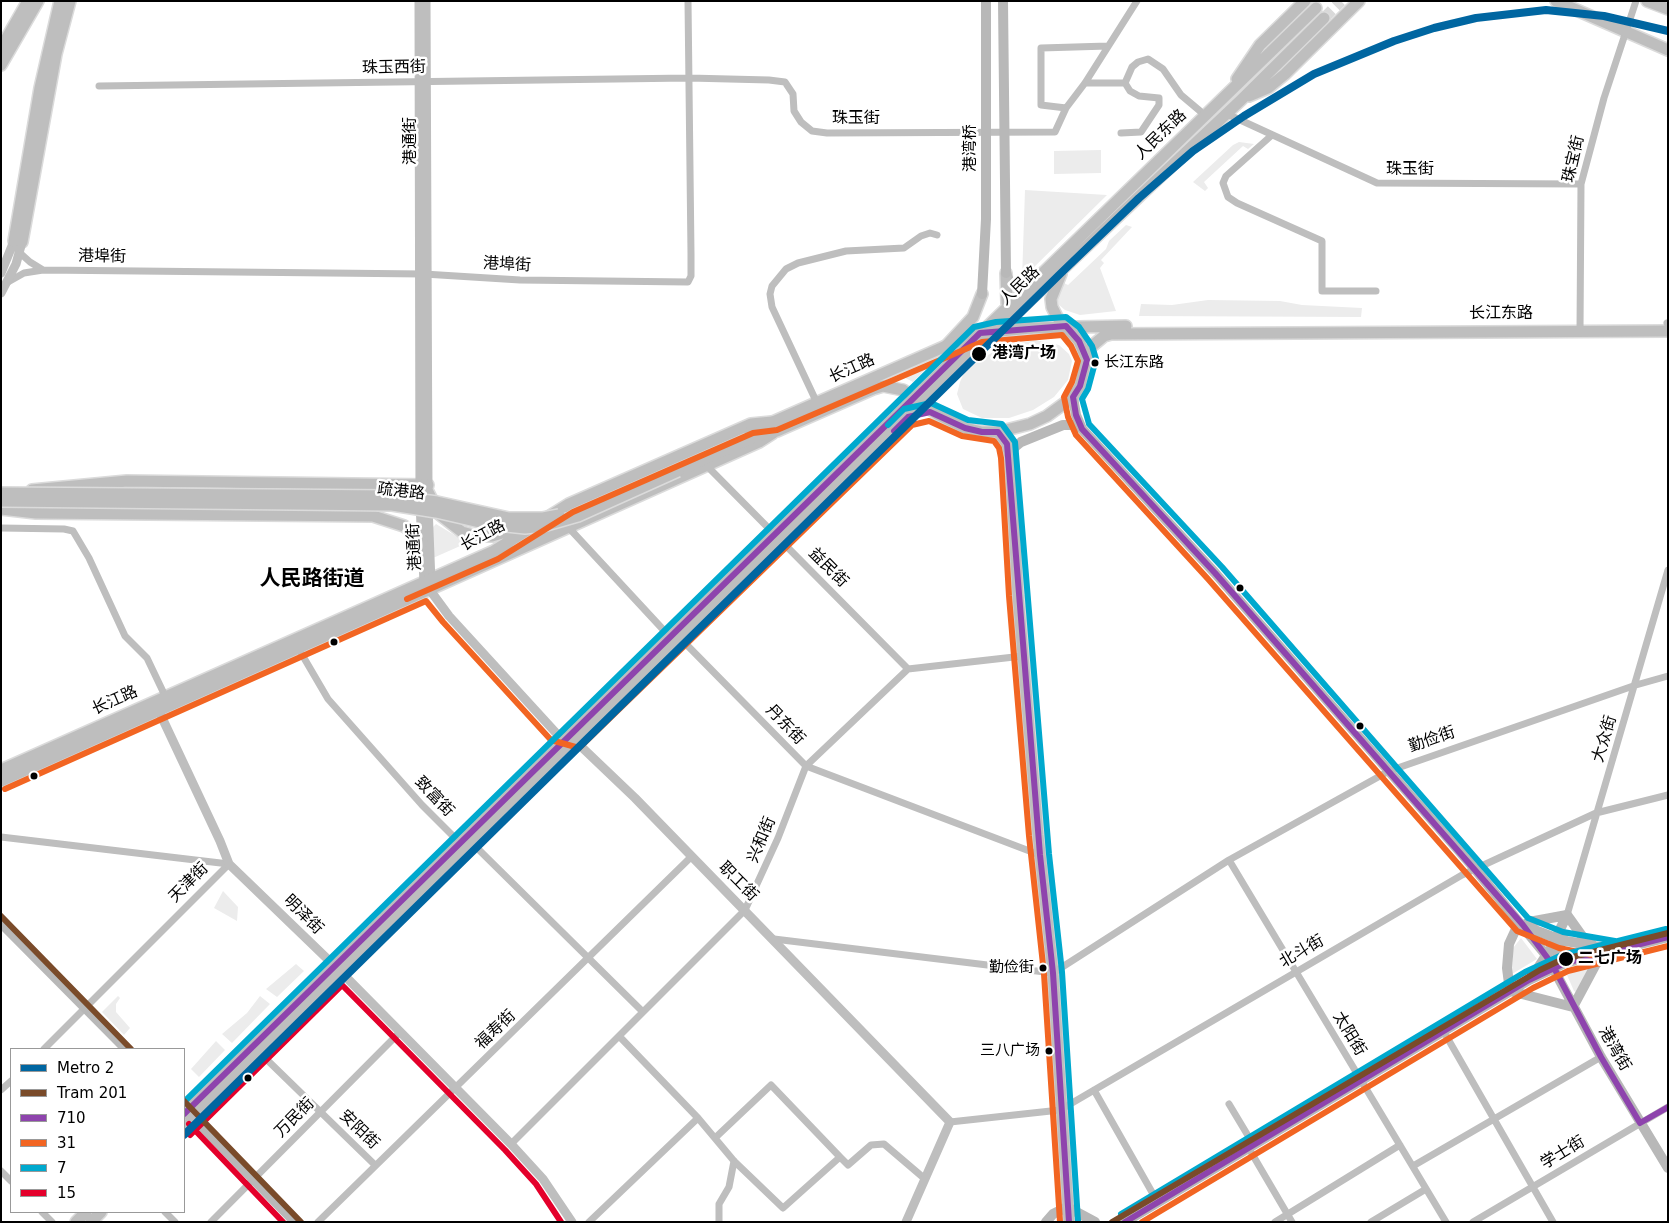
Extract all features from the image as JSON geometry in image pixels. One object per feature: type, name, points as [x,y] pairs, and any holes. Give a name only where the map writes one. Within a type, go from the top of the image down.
[{"type":"main road","points":[[1,48],[28,1]]},
{"type":"main road","points":[[1,64],[38,1]]},
{"type":"main road","points":[[19,245],[43,70],[60,1]]},
{"type":"main road","points":[[19,245],[56,54],[70,1]]},
{"type":"main road","name":"港湾桥","points":[[982,294],[986,219],[986,1]]},
{"type":"main road","name":"港湾桥","points":[[1003,1],[1006,273]]},
{"type":"main road","points":[[1233,87],[1250,56],[1305,1]]},
{"type":"main road","points":[[1241,100],[1268,88],[1285,74],[1359,1]]},
{"type":"main road","points":[[1556,1],[1668,50]]},
{"type":"main road","points":[[1646,1],[1668,9]]},
{"type":"main road","name":"人民东路","points":[[1031,285],[1316,8]]},
{"type":"main road","name":"人民东路","points":[[1065,266],[1225,113],[1241,100],[1324,18]]},
{"type":"main road","points":[[1065,266],[1051,299],[1058,317],[1079,341],[1086,360]]},
{"type":"main road","name":"人民路","points":[[188,1113],[260,1053],[460,843],[573,738],[905,414],[980,333],[1010,312],[1065,266]]},
{"type":"main road","points":[[1006,273],[1009,281],[1017,287],[1031,285]]},
{"type":"main road","points":[[1006,273],[1010,312],[1015,322],[1031,328]]},
{"type":"main road","name":"人民路","points":[[918,401],[997,330],[1031,285]]},
{"type":"main road","points":[[946,346],[974,317],[982,294]]},
{"type":"main road","name":"长江东路","points":[[1073,397],[1080,386],[1088,352],[1097,340],[1111,334],[1668,324]]},
{"type":"main road","name":"长江东路","points":[[980,333],[997,330],[1066,326],[1580,326],[1668,331]]},
{"type":"main road","name":"长江路","points":[[775,426],[817,403],[980,333]]},
{"type":"main road","name":"长江路","points":[[1,770],[168,701],[428,584],[494,551],[537,522],[569,504],[751,424],[775,426],[883,386],[903,390],[918,401]]},
{"type":"main road","points":[[918,401],[937,414],[965,428],[982,432],[998,432],[1038,420],[1073,397]]},
{"type":"main road","name":"港湾街","points":[[1073,397],[1076,415],[1082,429],[1215,573],[1523,925],[1554,968],[1600,1057],[1668,1168]]},
{"type":"main road","points":[[905,414],[937,414]]},
{"type":"main road","points":[[428,584],[569,528],[707,466],[759,442],[775,426]]},
{"type":"main road","name":"疏港路","points":[[3,496],[392,496],[437,502],[510,518],[535,518],[559,515],[575,510],[775,426]]},
{"type":"main road","points":[[1010,457],[1021,442],[1063,426],[1075,426],[1082,429]]},
{"type":"main road","points":[[998,432],[1007,444],[1010,457],[1023,656],[1040,855],[1053,973],[1060,1110],[1069,1222]]},
{"type":"main road","points":[[3,496],[70,485],[127,481],[425,488],[439,514],[450,525],[462,532],[476,536],[492,536],[537,522]]},
{"type":"main road","points":[[1,509],[36,513],[373,516],[404,526],[414,533],[422,543]]},
{"type":"main road","name":"长江路","points":[[1,781],[156,706]]},
{"type":"main road","name":"人民路","points":[[188,1113],[473,844],[573,738]]},
{"type":"main road","points":[[1510,991],[1507,968],[1509,944],[1515,931],[1523,925],[1567,915]]},
{"type":"main road","points":[[1554,968],[1558,939],[1567,915]]},
{"type":"main road","points":[[1567,915],[1582,936],[1597,947]]},
{"type":"main road","points":[[1,923],[125,1048]]},
{"type":"main road","points":[[1523,925],[1558,939],[1613,950]]},
{"type":"main road","points":[[1124,1222],[1529,980],[1554,968],[1613,950],[1668,938]]},
{"type":"main road","points":[[1529,980],[1558,939]]},
{"type":"main road","points":[[1510,991],[1573,1007],[1596,964],[1603,956],[1613,950]]},
{"type":"main road","points":[[188,1113],[255,1178],[295,1222]]},
{"type":"main road","points":[[1046,1222],[1053,1214],[1067,1207]]},
{"type":"main road","points":[[1067,1207],[1095,1222]]},
{"type":"main road","points":[[76,1222],[85,1213]]},
{"type":"main road","points":[[91,1222],[100,1213]]},
{"type":"street","name":"港通街","points":[[419,1],[423,81]]},
{"type":"street","name":"港通街","points":[[426,1],[423,81],[423,274],[428,584]]},
{"type":"street","name":"港埠街","points":[[8,282],[24,273],[43,270],[423,274],[520,280],[688,282],[691,276],[691,254],[688,1]]},
{"type":"street","points":[[1108,46],[1041,48],[1041,105],[1066,108],[1085,83],[1137,1]]},
{"type":"street","name":"珠宝街","points":[[1580,326],[1581,184],[1625,32],[1636,1]]},
{"type":"street","points":[[1121,133],[1142,132],[1159,105],[1159,98],[1139,96],[1130,91],[1126,83],[1132,67],[1138,62],[1148,60],[1162,69],[1181,95],[1200,111]]},
{"type":"street","name":"珠玉西街","points":[[99,86],[689,78]]},
{"type":"street","name":"珠玉街","points":[[689,78],[785,82],[793,94],[794,111],[801,122],[812,130],[827,133],[1055,132],[1066,108]]},
{"type":"street","points":[[1085,83],[1126,83]]},
{"type":"street","name":"珠玉街","points":[[1225,113],[1377,184],[1581,184]]},
{"type":"street","points":[[1272,135],[1226,176],[1223,183],[1228,197],[1237,203],[1322,241],[1322,291],[1376,291]]},
{"type":"street","points":[[817,403],[772,307],[770,294],[772,286],[786,269],[798,263],[846,251],[904,248],[921,236],[937,235]]},
{"type":"street","points":[[19,245],[30,262],[43,270]]},
{"type":"street","points":[[1,273],[19,245]]},
{"type":"street","points":[[1,293],[8,282],[19,245]]},
{"type":"street","name":"益民街","points":[[707,466],[908,669]]},
{"type":"street","name":"港通街","points":[[425,488],[422,543],[428,584]]},
{"type":"street","points":[[1,528],[64,529],[73,531],[89,558],[126,636],[147,658],[168,701]]},
{"type":"street","name":"丹东街","points":[[569,528],[675,638],[806,766],[1040,855]]},
{"type":"street","name":"大众街","points":[[1567,915],[1596,813],[1636,685],[1668,570]]},
{"type":"street","name":"职工街","points":[[428,584],[449,616],[557,734],[573,738],[774,939],[950,1122]]},
{"type":"street","name":"致富街","points":[[296,644],[328,699],[393,775],[460,843]]},
{"type":"street","points":[[908,669],[1023,656]]},
{"type":"street","name":"兴和街","points":[[511,1144],[745,910],[778,838],[806,766],[908,669]]},
{"type":"street","name":"勤俭街","points":[[1053,973],[1230,860],[1389,771],[1636,685],[1668,676]]},
{"type":"street","name":"天津街","points":[[45,1048],[229,864],[156,706]]},
{"type":"street","name":"北斗街","points":[[950,1122],[1060,1110],[1474,869],[1596,813],[1668,795]]},
{"type":"street","points":[[1,837],[229,864]]},
{"type":"street","points":[[460,843],[473,844],[643,1012]]},
{"type":"street","name":"福寿街","points":[[318,1222],[590,958],[691,857]]},
{"type":"street","name":"太阳街","points":[[1230,860],[1446,1222]]},
{"type":"street","name":"明泽街","points":[[229,864],[338,970],[511,1144],[543,1179],[572,1222]]},
{"type":"street","points":[[774,939],[1053,973]]},
{"type":"street","points":[[1444,1032],[1553,1222]]},
{"type":"street","name":"万民街","points":[[211,1222],[399,1033]]},
{"type":"street","points":[[619,1036],[698,1118],[734,1161],[784,1208],[840,1157]]},
{"type":"street","name":"安阳街","points":[[260,1053],[376,1165]]},
{"type":"street","points":[[1413,1166],[1600,1057]]},
{"type":"street","points":[[715,1138],[771,1085],[848,1165],[871,1145],[884,1144],[925,1178]]},
{"type":"street","points":[[1094,1090],[1158,1201]]},
{"type":"street","points":[[1229,1104],[1292,1222]]},
{"type":"street","name":"学士街","points":[[1473,1222],[1668,1107]]},
{"type":"street","points":[[589,1222],[698,1118]]},
{"type":"street","points":[[906,1222],[950,1122]]},
{"type":"street","points":[[1275,1222],[1400,1145]]},
{"type":"street","points":[[719,1222],[719,1204],[729,1187],[734,1161]]},
{"type":"street","points":[[1,1171],[10,1180]]},
{"type":"street","points":[[1371,1222],[1426,1189]]},
{"type":"street","points":[[43,1213],[52,1222]]},
{"type":"street","points":[[166,1213],[175,1222]]},
{"type":"shaded area","points":[[1239,142],[1254,144],[1248,149],[1243,146],[1204,182],[1208,188],[1205,191],[1193,182],[1233,145]]},
{"type":"shaded area","points":[[1101,150],[1101,173],[1054,174],[1054,151]]},
{"type":"shaded area","points":[[1025,190],[1107,195],[1022,279]]},
{"type":"shaded area","points":[[1126,225],[1132,227],[1101,260],[1104,263],[1100,268],[1116,311],[1080,315],[1065,310],[1059,305],[1057,298],[1064,283],[1068,285],[1106,249],[1109,241]]},
{"type":"shaded area","points":[[1208,300],[1280,301],[1302,305],[1362,308],[1361,317],[1139,316],[1141,304],[1172,305]]},
{"type":"shaded area","name":"港湾广场","points":[[1035,340],[1059,345],[1069,354],[1072,361],[1068,380],[1054,397],[1033,410],[1009,418],[982,418],[963,409],[957,394],[964,373],[974,363],[1002,347]]},
{"type":"shaded area","points":[[941,354],[913,382],[896,373]]},
{"type":"shaded area","points":[[436,524],[456,536],[476,539],[433,558],[433,527]]},
{"type":"shaded area","points":[[223,891],[238,907],[237,921],[214,908]]},
{"type":"shaded area","points":[[1521,938],[1537,959],[1512,974],[1513,948]]},
{"type":"shaded area","points":[[296,964],[304,971],[277,997],[266,989]]},
{"type":"shaded area","points":[[1592,965],[1576,992],[1574,991],[1567,975]]},
{"type":"shaded area","points":[[118,996],[120,998],[116,1004],[116,1012],[130,1028],[124,1035],[102,1012]]},
{"type":"shaded area","points":[[260,996],[270,1004],[232,1043],[222,1034],[247,1013]]},
{"type":"shaded area","points":[[216,1041],[225,1050],[199,1077],[191,1069]]},
{"type":"tunnel","points":[[1324,18],[1341,1]]},
{"type":"metro line","name":"2","points":[[185,1134],[1059,275],[1139,198],[1193,151],[1244,116],[1314,74],[1394,41],[1434,28],[1476,18],[1546,10],[1604,16],[1668,31]]},
{"type":"tram line","name":"201","points":[[1,916],[130,1048]]},
{"type":"tram line","name":"201","points":[[1112,1222],[1540,970],[1561,960],[1668,933]]},
{"type":"tram line","name":"201","points":[[185,1102],[301,1222]]},
{"type":"transit line","name":"7","points":[[185,1101],[974,327],[996,322],[1066,317],[1079,327],[1092,346],[1096,359],[1088,389],[1082,399],[1089,424],[1222,567],[1528,918],[1563,932],[1615,941]]},
{"type":"transit line","name":"710","points":[[185,1113],[980,333],[1066,326],[1079,341],[1087,360],[1080,386],[1073,397],[1076,415],[1082,429],[1215,573],[1523,925],[1552,964],[1601,1057],[1640,1123],[1668,1107]]},
{"type":"transit line","name":"31","points":[[407,599],[498,559],[573,512],[753,433],[777,430],[982,342],[1062,335],[1071,346],[1078,361],[1072,382],[1064,397],[1068,417],[1076,435],[1208,579],[1517,931],[1559,948],[1611,959]]},
{"type":"transit line","name":"7","points":[[888,425],[904,409],[931,403],[968,420],[1002,424],[1015,442],[1049,854],[1062,972],[1078,1221]]},
{"type":"transit line","name":"710","points":[[894,431],[908,417],[930,412],[965,428],[982,432],[998,432],[1007,444],[1040,855],[1053,973],[1069,1222]]},
{"type":"transit line","name":"31","points":[[5,789],[426,601],[551,740],[579,748],[912,425],[929,421],[962,436],[994,441],[999,448],[1001,458],[1009,596],[1029,836],[1044,974],[1060,1222]]},
{"type":"transit line","name":"7","points":[[1121,1214],[1525,972],[1562,955],[1666,929]]},
{"type":"transit line","name":"710","points":[[1125,1222],[1529,980],[1565,963],[1668,937]]},
{"type":"transit line","name":"31","points":[[1142,1222],[1533,988],[1568,971],[1668,946]]},
{"type":"transit line","name":"15","points":[[190,1135],[342,985],[505,1150],[536,1184],[561,1222]]},
{"type":"transit line","name":"15","points":[[189,1124],[283,1222]]},
{"type":"place","name":"港湾广场","points":[[979,354]]},
{"type":"place","name":"长江东路","points":[[1095,363]]},
{"type":"place","name":"二七广场","points":[[1566,959]]},
{"type":"place","name":"勤俭街","points":[[1043,968]]},
{"type":"place","name":"三八广场","points":[[1049,1051]]},
{"type":"district","name":"人民路街道","points":[[312,580]]}]
